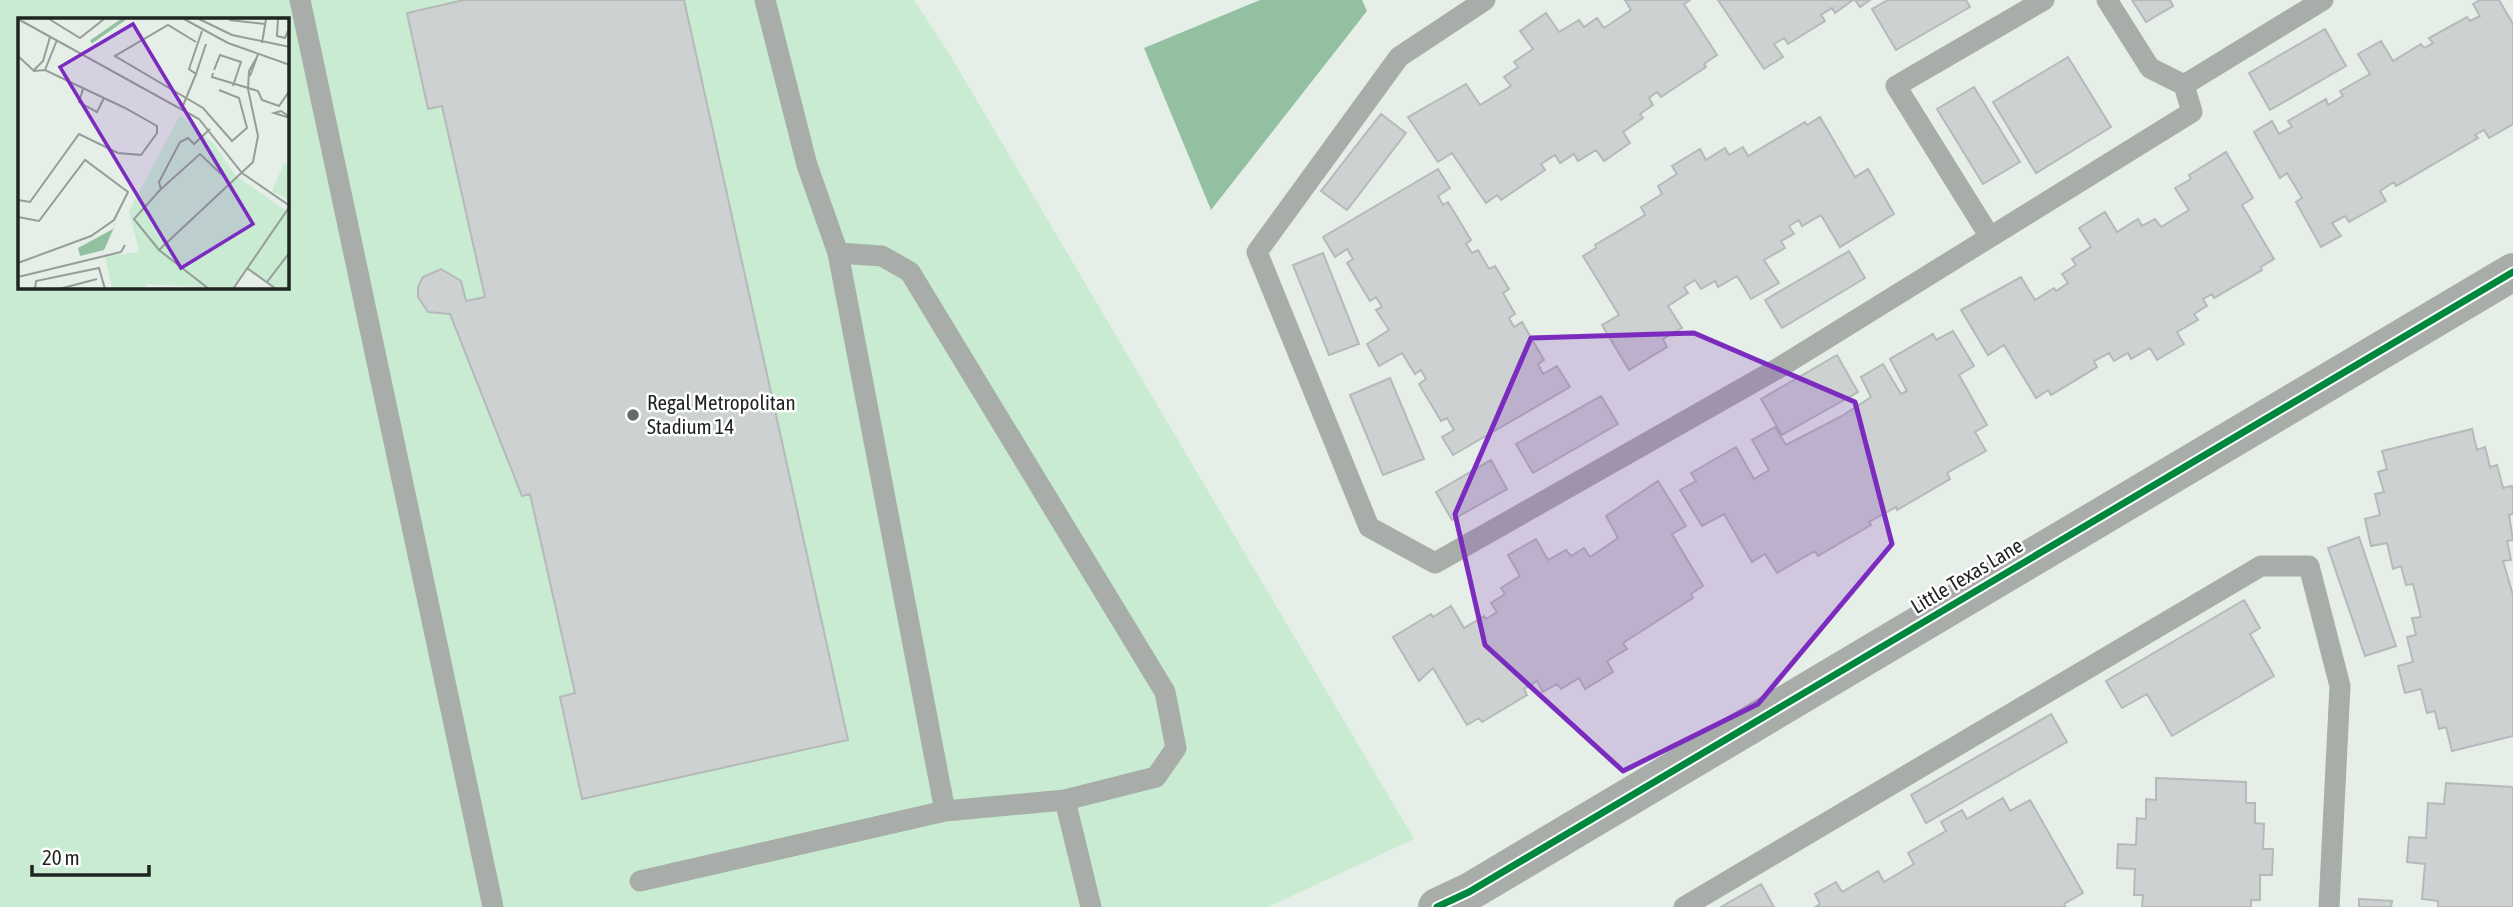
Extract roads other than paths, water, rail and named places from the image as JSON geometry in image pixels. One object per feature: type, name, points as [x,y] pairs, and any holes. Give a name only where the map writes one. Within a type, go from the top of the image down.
[{"type":"street","name":"Little Texas Lane","points":[[1461,902],[2513,272]]},
{"type":"lane","points":[[300,0],[493,907]]},
{"type":"lane","points":[[765,0],[807,165],[838,253],[944,811]]},
{"type":"lane","points":[[1485,0],[1399,57],[1257,252],[1369,527],[1435,563],[1777,369],[2192,112],[2184,85],[2150,68],[2106,0]]},
{"type":"lane","points":[[1990,237],[1896,86],[2044,0]]},
{"type":"lane","points":[[2184,85],[2323,0]]},
{"type":"lane","points":[[640,881],[944,811],[1065,800],[1156,777],[1176,748],[1165,692],[910,272],[883,256],[838,253]]},
{"type":"lane","points":[[1684,907],[2260,566],[2309,566],[2340,686],[2329,907]]},
{"type":"lane","points":[[1065,800],[1091,907]]},
{"type":"place","name":"Regal Metropolitan Stadium 14","points":[[633,415]]}]
